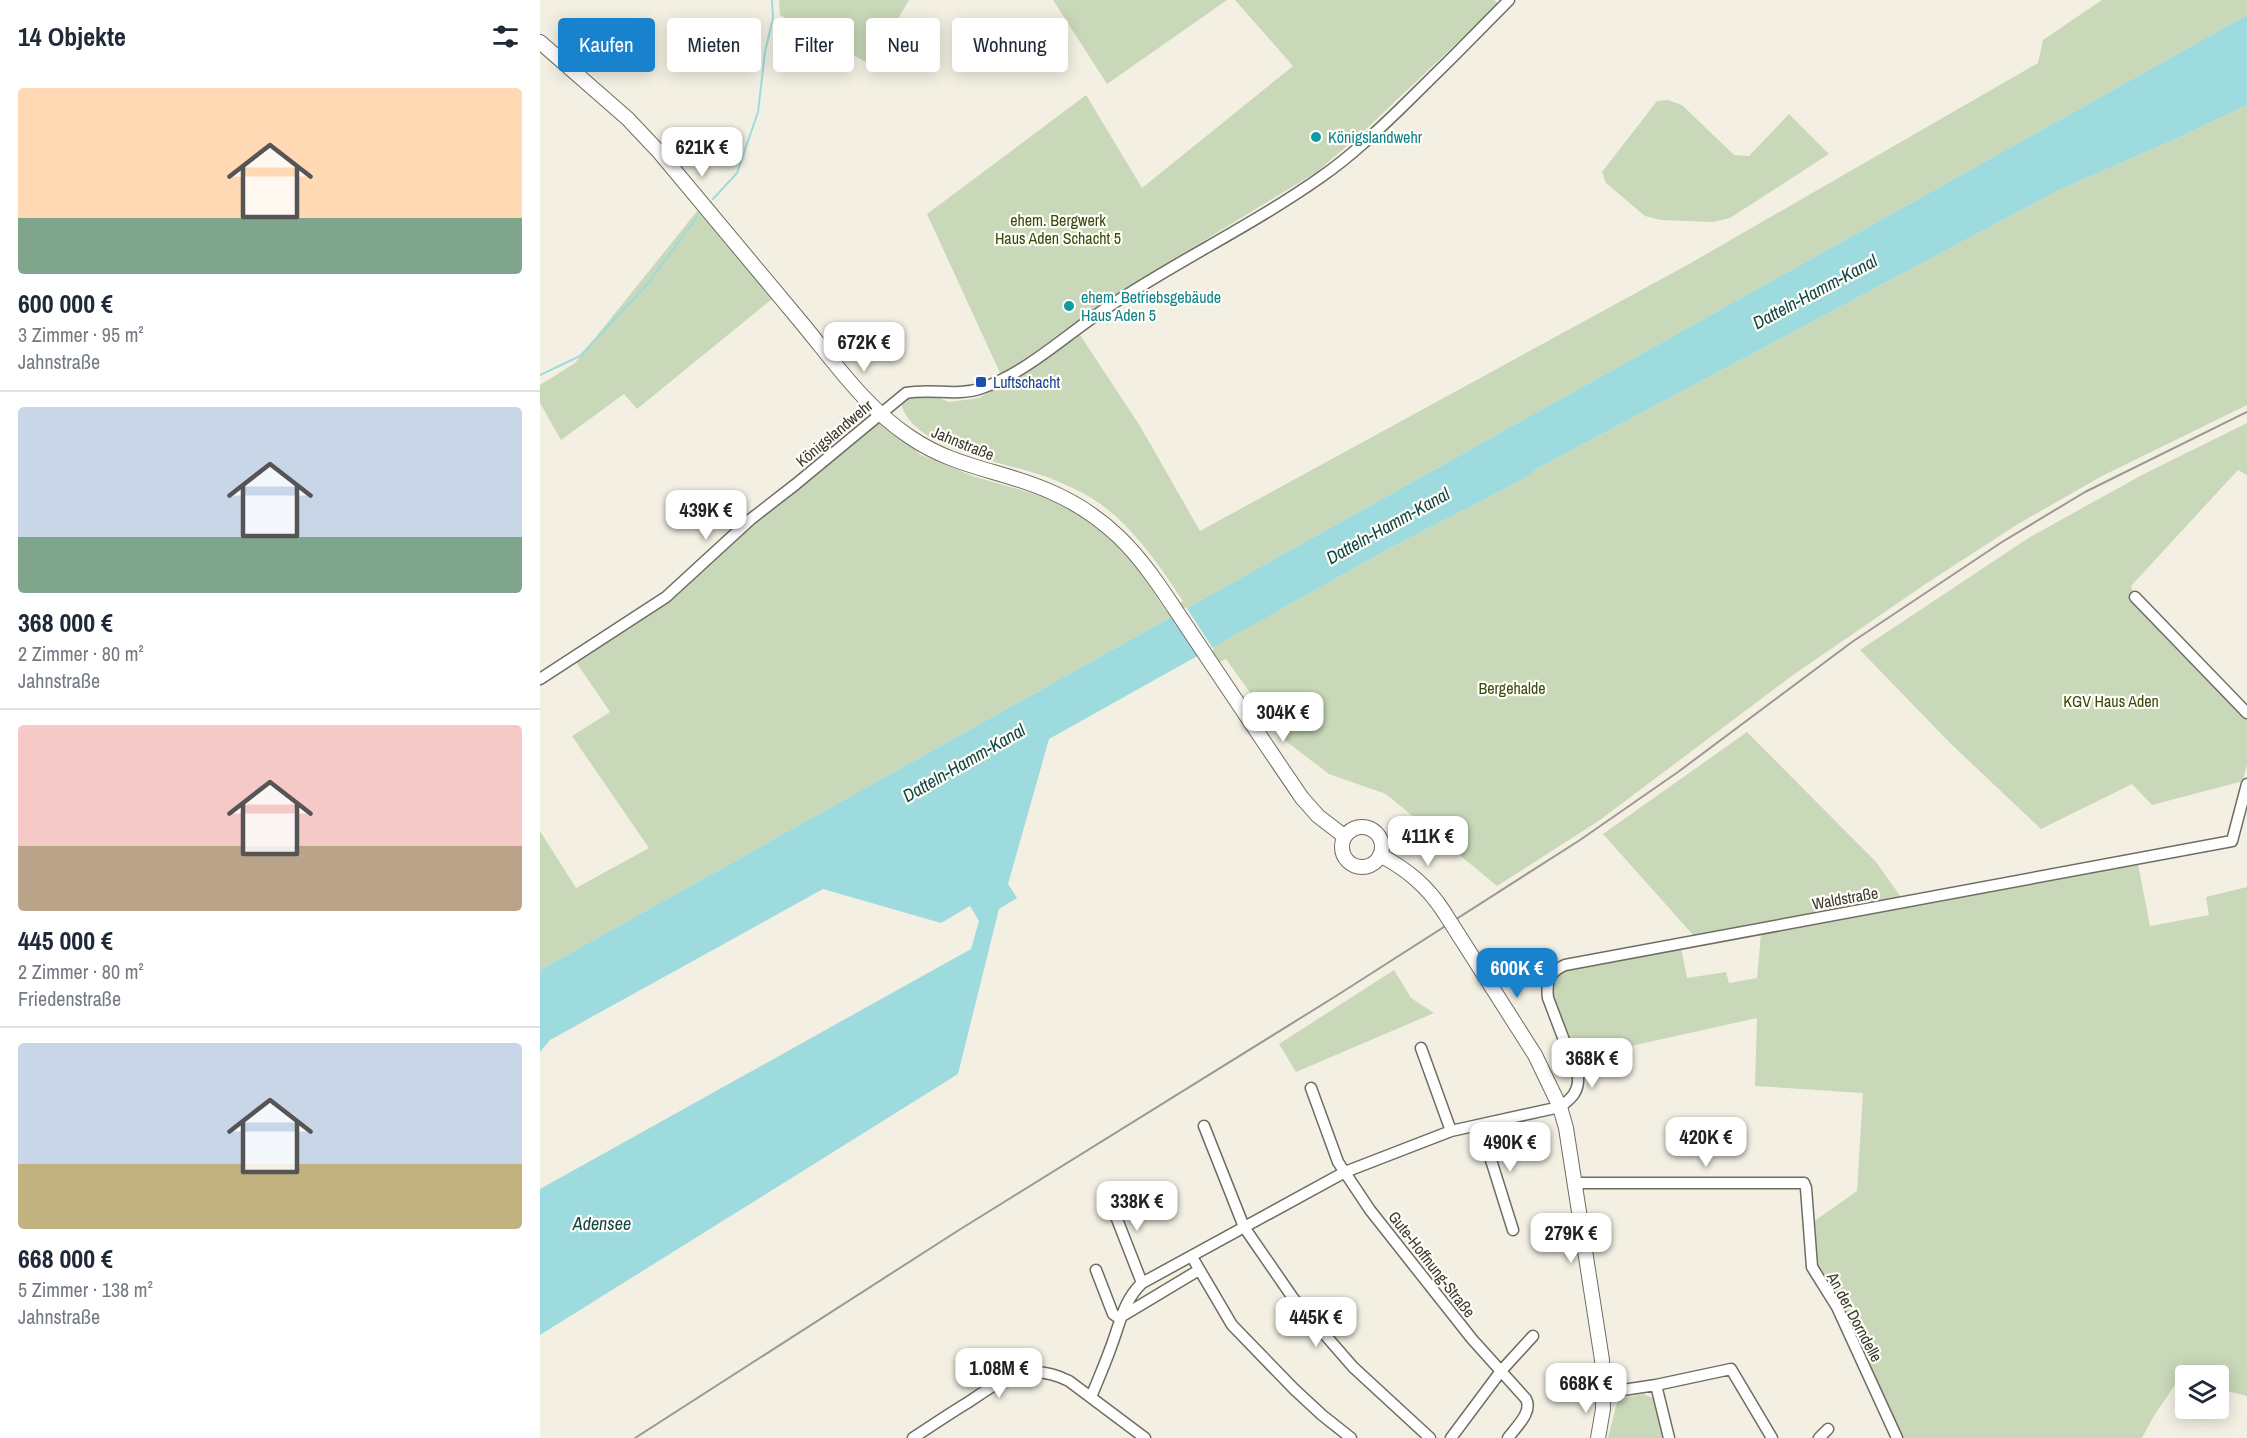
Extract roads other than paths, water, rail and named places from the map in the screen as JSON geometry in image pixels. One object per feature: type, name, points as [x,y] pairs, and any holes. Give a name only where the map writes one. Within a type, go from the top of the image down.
[{"type":"main road","name":"Jahnstraße","points":[[540,42],[628,119],[660,153],[880,413],[908,436],[941,455],[974,468],[1048,490],[1085,510],[1120,538],[1140,560],[1302,798],[1318,816],[1344,837]]},
{"type":"main road","points":[[1360,826],[1373,830],[1382,844],[1380,855],[1373,864],[1367,866],[1350,864],[1342,854],[1344,837],[1348,831],[1360,826]]},
{"type":"main road","points":[[1380,855],[1417,878],[1432,894],[1535,1055],[1560,1107],[1566,1128],[1602,1360],[1603,1393],[1598,1438]]},
{"type":"street","name":"Königslandwehr","points":[[540,680],[666,597],[751,519],[906,393],[928,390],[951,394],[971,392],[1006,378],[1107,307],[1185,259],[1259,218],[1323,176],[1370,138],[1509,0]]},
{"type":"street","points":[[2135,597],[2247,713]]},
{"type":"street","name":"Waldstraße","points":[[1560,1107],[1572,1097],[1577,1089],[1578,1077],[1548,998],[1547,986],[1550,975],[1555,970],[1565,966],[2232,841],[2247,784]]},
{"type":"street","points":[[1421,1048],[1451,1131]]},
{"type":"street","name":"Gute-Hoffnung-Straße","points":[[1311,1088],[1338,1162],[1395,1244],[1529,1404],[1528,1410],[1508,1438]]},
{"type":"street","points":[[1091,1397],[1112,1345],[1119,1318],[1134,1291],[1142,1283],[1345,1172],[1451,1131],[1560,1107]]},
{"type":"street","points":[[1480,1125],[1513,1230]]},
{"type":"street","points":[[1204,1126],[1244,1227],[1293,1298],[1322,1333],[1377,1391],[1429,1437]]},
{"type":"street","name":"An der Dorndelle","points":[[1575,1183],[1804,1183],[1812,1267],[1837,1308],[1897,1438]]},
{"type":"street","points":[[1106,1191],[1142,1283]]},
{"type":"street","points":[[1192,1257],[1232,1325],[1294,1389],[1351,1438]]},
{"type":"street","points":[[1096,1270],[1113,1314],[1119,1318]]},
{"type":"street","points":[[1119,1318],[1199,1270]]},
{"type":"street","points":[[1455,1437],[1501,1371],[1533,1336]]},
{"type":"street","points":[[1603,1393],[1656,1385],[1731,1369],[1772,1438]]},
{"type":"street","points":[[913,1438],[996,1384],[1018,1374],[1038,1372],[1058,1376],[1091,1397],[1145,1438]]},
{"type":"street","points":[[1656,1385],[1668,1438]]},
{"type":"street","points":[[1819,1438],[1828,1429]]},
{"type":"water","points":[[2247,15],[2247,105],[2059,190],[1540,467],[1520,481],[1392,547],[1049,739],[1008,884],[1017,898],[999,909],[958,1074],[540,1335],[540,1189],[971,949],[979,921],[970,906],[941,923],[823,889],[550,1040],[540,1052],[540,970]]},
{"type":"waterway","points":[[713,199],[737,173],[758,112],[765,52],[773,18],[772,0]]},
{"type":"waterway","points":[[540,375],[580,356],[645,287],[698,216]]},
{"type":"railway","points":[[635,1438],[959,1230],[1336,996],[1580,840],[1678,772],[1852,642],[2002,542],[2085,492],[2247,412]]},
{"type":"place","name":"Königslandwehr","points":[[1316,137]]},
{"type":"place","name":"ehem. Betriebsgebäude Haus Aden 5","points":[[1069,306]]},
{"type":"place","name":"Luftschacht","points":[[981,382]]},
{"type":"park label","name":"ehem. Bergwerk Haus Aden Schacht 5","points":[[1058,229]]},
{"type":"park label","name":"Bergehalde","points":[[1512,688]]},
{"type":"park label","name":"KGV Haus Aden","points":[[2111,701]]},
{"type":"water label","name":"Datteln-Hamm-Kanal","points":[[1815,292]]},
{"type":"water label","name":"Datteln-Hamm-Kanal","points":[[1388,526]]},
{"type":"water label","name":"Datteln-Hamm-Kanal","points":[[964,763]]},
{"type":"water label","name":"Adensee","points":[[602,1224]]}]
